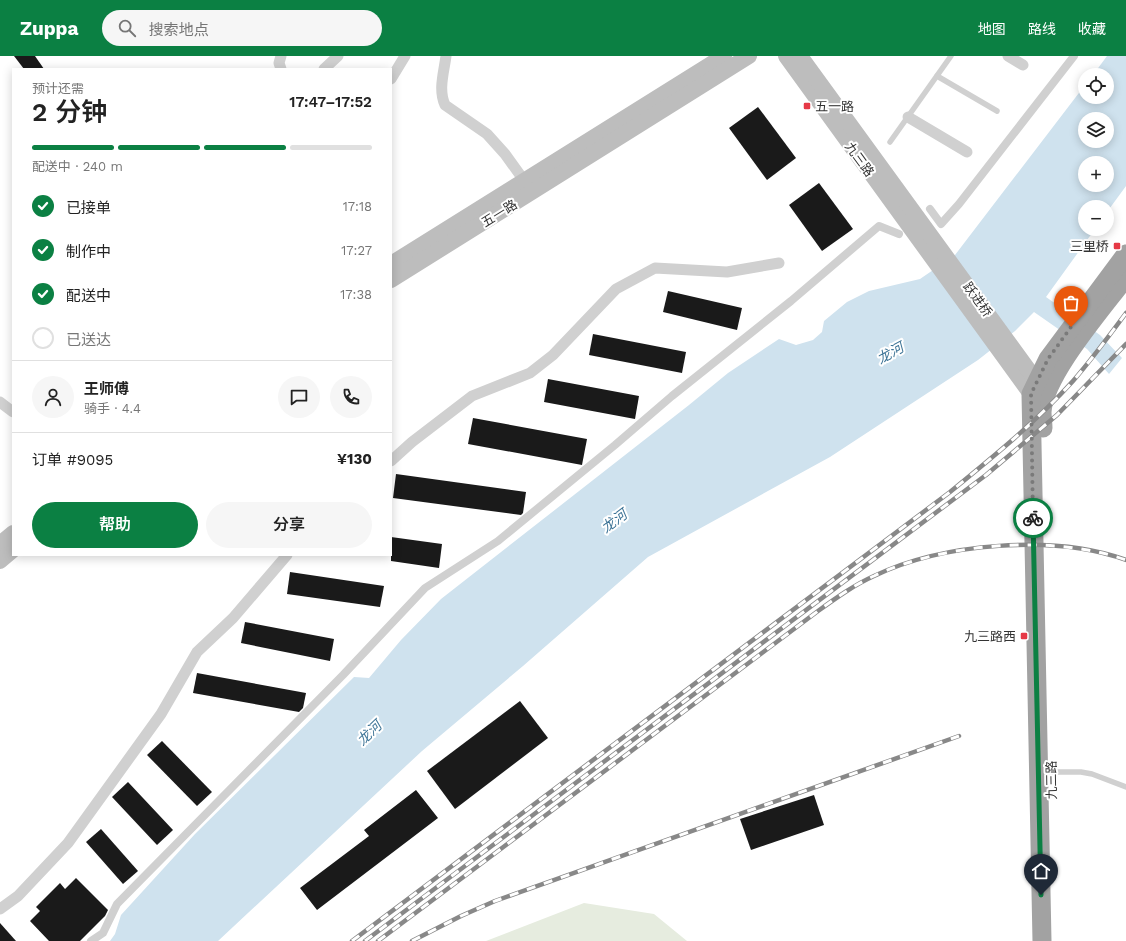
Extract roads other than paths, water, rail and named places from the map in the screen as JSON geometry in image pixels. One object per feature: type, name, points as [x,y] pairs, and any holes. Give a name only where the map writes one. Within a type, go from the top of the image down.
[{"type":"highway","points":[[1084,322],[1126,254]]},
{"type":"highway","points":[[1084,322],[1126,277]]},
{"type":"highway","name":"九三路","points":[[1042,941],[1045,772],[1042,412],[1038,390],[1060,367],[1070,340],[1084,322]]},
{"type":"highway","name":"九三路","points":[[1045,772],[1054,941]]},
{"type":"main road","name":"五一路","points":[[392,279],[528,186],[724,56]]},
{"type":"main road","name":"五一路","points":[[392,263],[528,186],[749,56]]},
{"type":"main road","name":"九三路","points":[[786,56],[940,258]]},
{"type":"main road","name":"九三路","points":[[800,56],[940,258]]},
{"type":"main road","name":"跃进桥","points":[[940,258],[1038,390]]},
{"type":"main road","points":[[0,544],[12,533]]},
{"type":"main road","points":[[0,561],[12,551]]},
{"type":"street","points":[[281,56],[279,63],[281,68]]},
{"type":"street","points":[[325,68],[338,56]]},
{"type":"street","points":[[392,77],[405,56]]},
{"type":"street","points":[[446,56],[442,90],[442,98],[445,105],[487,134],[505,154],[528,186]]},
{"type":"street","points":[[1008,56],[1022,65]]},
{"type":"street","points":[[930,209],[941,224],[959,204],[1074,56]]},
{"type":"street","points":[[908,117],[967,152]]},
{"type":"street","points":[[91,941],[103,933],[117,904],[343,675],[425,588],[498,541],[672,396],[791,301],[879,226],[899,234]]},
{"type":"street","points":[[392,461],[412,442],[472,396],[530,373],[553,355],[616,289],[656,268],[727,272],[779,263]]},
{"type":"street","points":[[0,402],[12,411]]},
{"type":"street","points":[[0,909],[18,896],[68,843],[161,714],[197,652],[233,618],[286,556]]},
{"type":"lane","points":[[890,142],[950,56]]},
{"type":"lane","points":[[937,76],[997,111]]},
{"type":"lane","points":[[1045,772],[1081,772],[1092,774],[1126,788]]},
{"type":"water","name":"龙河","points":[[1107,56],[1126,56],[1126,186],[1114,202],[1114,200],[1078,200],[1078,236],[1090,236],[1046,297],[1100,335],[1122,358],[1109,374],[1087,349],[1034,312],[1015,331],[978,360],[830,457],[648,557],[523,666],[422,751],[218,941],[110,941],[115,934],[121,915],[195,834],[354,677],[369,678],[401,640],[441,599],[728,373],[779,339],[796,345],[813,340],[822,332],[824,321],[847,302],[869,291],[920,279],[955,255],[1078,94],[1078,104],[1114,104],[1114,68],[1098,68]]},
{"type":"railway","points":[[352,941],[950,492],[1014,439],[1059,396],[1087,364],[1126,313]]},
{"type":"railway","points":[[365,941],[986,475],[1057,415],[1126,344]]},
{"type":"railway","points":[[378,941],[818,611],[845,592],[874,576],[902,565],[932,556],[999,546],[1033,545],[1066,547],[1097,552],[1126,560]]},
{"type":"railway","points":[[412,941],[461,916],[495,901],[959,736]]},
{"type":"place","name":"五一路","points":[[807,106]]},
{"type":"place","name":"三里桥","points":[[1117,246]]},
{"type":"place","name":"九三路西","points":[[1024,636]]}]
